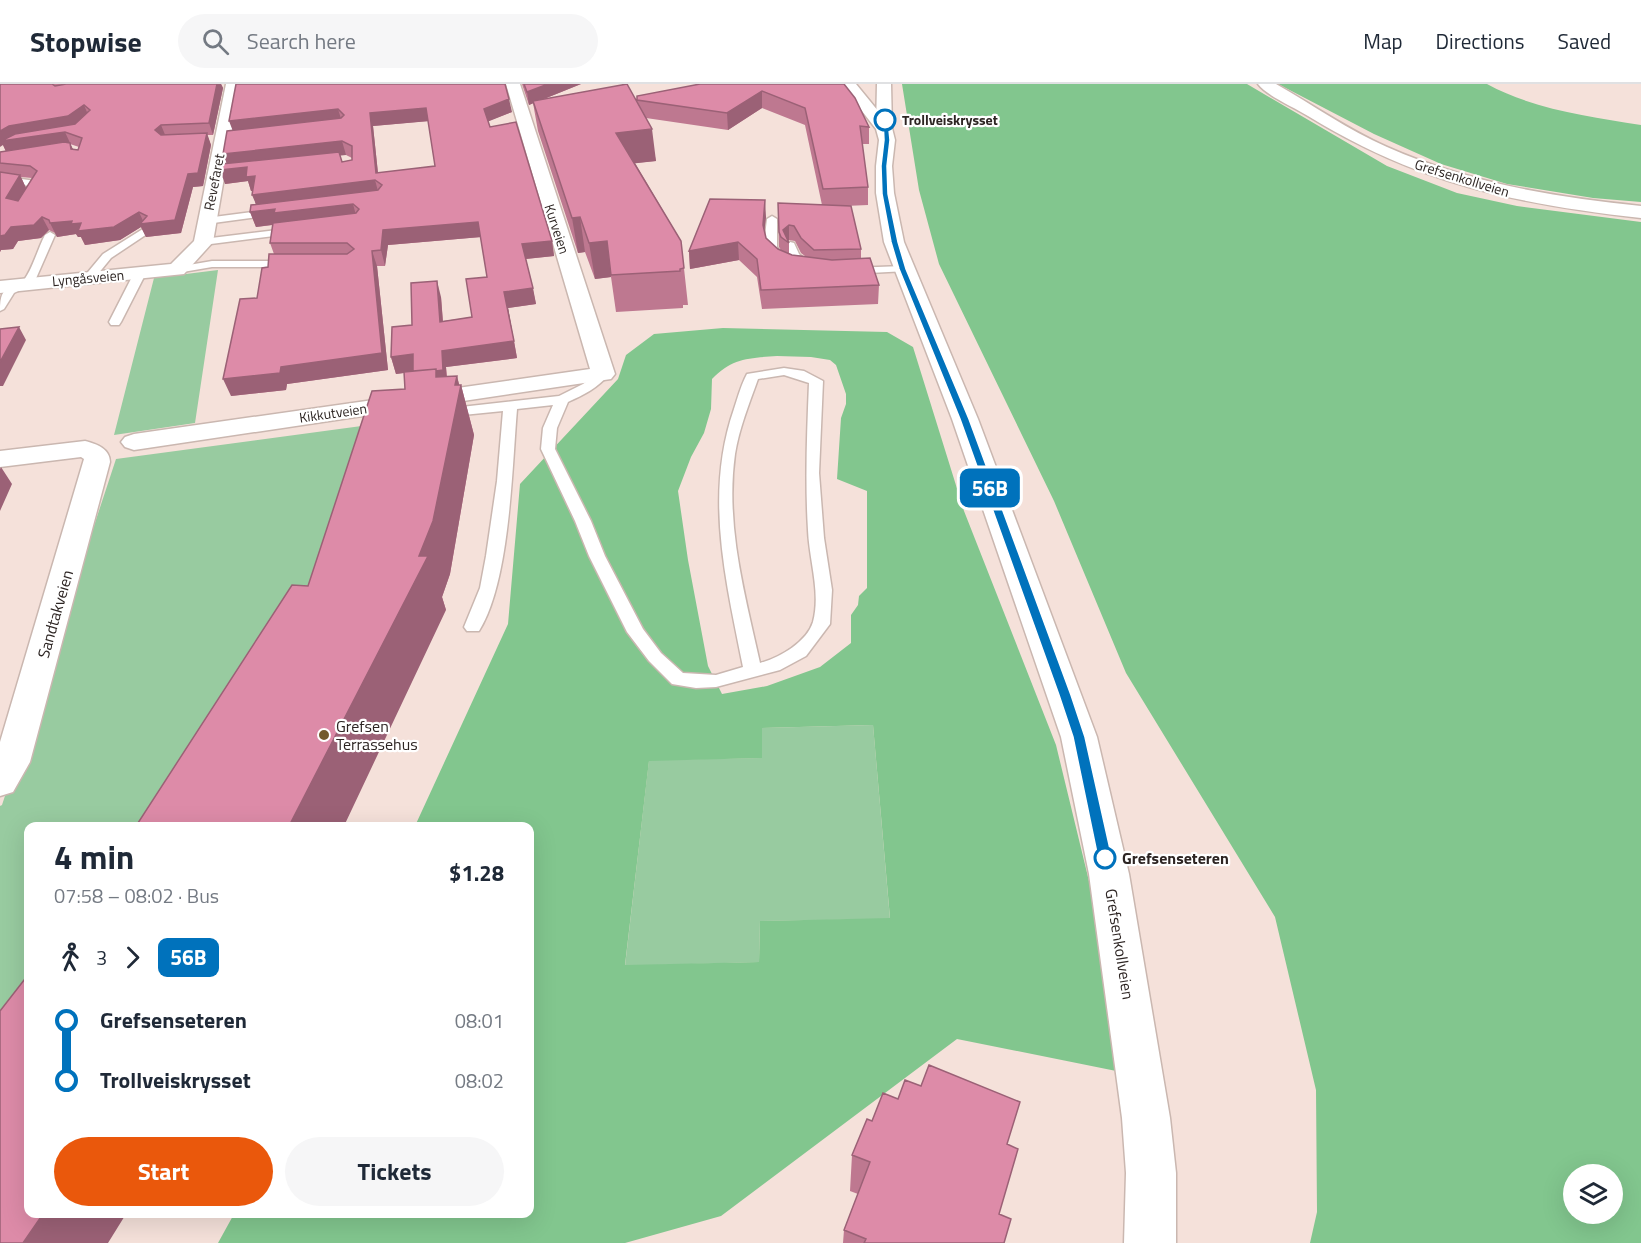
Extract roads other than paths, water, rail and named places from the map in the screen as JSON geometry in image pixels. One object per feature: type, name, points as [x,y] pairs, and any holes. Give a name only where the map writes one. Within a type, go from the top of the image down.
[{"type":"street","name":"Kurveien","points":[[513,84],[603,374]]},
{"type":"street","points":[[848,84],[878,114]]},
{"type":"street","name":"Grefsenkollveien","points":[[884,84],[878,114],[887,140],[884,166],[885,194],[894,242],[965,419],[1079,737],[1109,874],[1145,1108],[1151,1173],[1150,1243]]},
{"type":"street","name":"Grefsenkollveien","points":[[1265,84],[1368,144],[1445,176],[1538,199],[1641,212]]},
{"type":"street","name":"Revefaret","points":[[203,242],[206,220],[221,173],[221,138],[236,87]]},
{"type":"street","points":[[177,270],[203,242]]},
{"type":"street","name":"Lyngåsveien","points":[[0,286],[177,270]]},
{"type":"street","name":"Kikkutveien","points":[[134,442],[603,374]]},
{"type":"street","name":"Sandtakveien","points":[[0,459],[85,450],[97,456],[98,462],[12,762],[0,782]]},
{"type":"lane","points":[[0,179],[36,184],[20,210]]},
{"type":"lane","points":[[206,220],[287,211]]},
{"type":"lane","points":[[772,219],[770,244],[775,258],[793,267],[814,271],[794,255],[790,245]]},
{"type":"lane","points":[[203,242],[309,229]]},
{"type":"lane","points":[[89,278],[107,256],[146,230]]},
{"type":"lane","points":[[0,308],[10,291],[28,283],[50,235]]},
{"type":"lane","points":[[177,270],[212,264],[305,264]]},
{"type":"lane","points":[[842,271],[903,269]]},
{"type":"lane","points":[[115,322],[140,273]]},
{"type":"lane","points":[[562,400],[550,428],[549,449],[597,556],[636,632],[655,657],[678,679],[696,682],[716,681],[774,666],[800,652],[821,624],[824,590],[816,538],[812,473],[816,381],[799,372],[773,371],[752,377],[728,455],[724,512],[753,671]]},
{"type":"lane","points":[[400,418],[562,400],[588,387],[603,374]]},
{"type":"lane","points":[[473,627],[488,588],[494,556],[504,481],[510,406]]},
{"type":"place","name":"Trollveiskrysset","points":[[885,120]]},
{"type":"place","name":"Grefsen Terrassehus","points":[[324,735]]},
{"type":"place","name":"Grefsenseteren","points":[[1105,858]]}]
